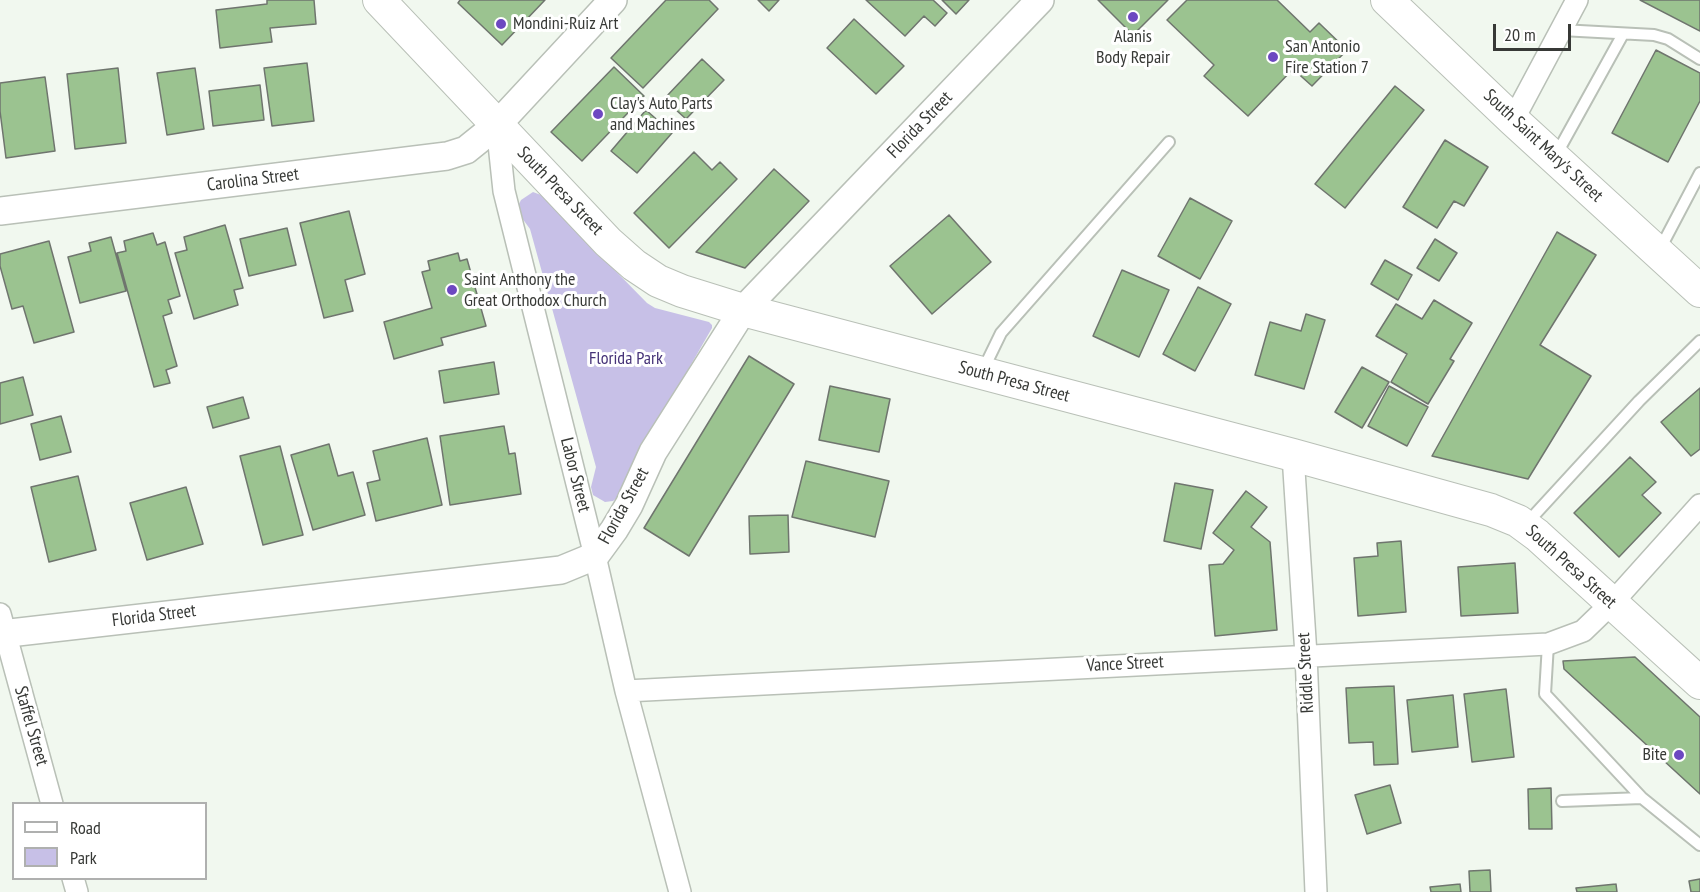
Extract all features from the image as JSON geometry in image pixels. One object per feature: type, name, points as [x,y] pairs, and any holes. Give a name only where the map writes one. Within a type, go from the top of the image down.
[{"type":"main road","name":"South Presa Street","points":[[379,0],[608,242],[634,265],[657,281],[681,291],[743,310],[1293,455],[1491,510],[1525,526],[1700,683]]},
{"type":"main road","name":"South Saint Mary's Street","points":[[1387,0],[1554,158],[1700,291]]},
{"type":"street","name":"Carolina Street","points":[[0,211],[447,156],[466,150],[497,125],[613,0]]},
{"type":"street","name":"Florida Street","points":[[2,627],[561,570],[596,556],[629,505],[653,452],[743,310],[1040,0]]},
{"type":"street","points":[[1514,120],[1577,0]]},
{"type":"street","name":"Labor Street","points":[[497,125],[504,191],[596,556],[626,691],[680,892]]},
{"type":"street","name":"Riddle Street","points":[[1293,455],[1306,655],[1316,892]]},
{"type":"street","name":"Vance Street","points":[[626,691],[1548,644],[1582,631],[1612,603],[1700,505]]},
{"type":"street","name":"Staffel Street","points":[[2,627],[51,802]]},
{"type":"lane","points":[[1561,30],[1654,35],[1668,39],[1700,59]]},
{"type":"lane","points":[[1554,158],[1623,34]]},
{"type":"lane","points":[[981,373],[1001,333],[1169,141]]},
{"type":"lane","points":[[1658,252],[1700,173]]},
{"type":"lane","points":[[1525,526],[1631,409],[1700,341]]},
{"type":"lane","points":[[1548,644],[1545,693],[1642,798],[1700,845]]},
{"type":"lane","points":[[1562,801],[1642,798]]},
{"type":"green space","name":"Florida Park","points":[[533,192],[541,195],[647,303],[655,308],[709,322],[712,325],[658,422],[621,495],[613,501],[605,502],[593,495],[591,487],[596,467],[530,229],[519,214],[518,206],[521,200]]},
{"type":"building","points":[[267,0],[314,0],[316,24],[270,28],[272,42],[220,48],[216,10],[267,4]]},
{"type":"building","name":"Mondini-Ruiz Art","points":[[460,0],[545,0],[502,45],[458,3]]},
{"type":"building","points":[[666,0],[709,0],[718,9],[643,88],[611,58]]},
{"type":"building","points":[[758,0],[779,0],[769,11]]},
{"type":"building","points":[[866,0],[933,0],[947,13],[935,26],[924,16],[905,36]]},
{"type":"building","points":[[942,0],[969,0],[956,14]]},
{"type":"building","name":"Alanis Body Repair","points":[[1098,0],[1168,0],[1133,35]]},
{"type":"building","name":"San Antonio Fire Station 7","points":[[1187,0],[1277,0],[1310,32],[1319,23],[1347,50],[1312,86],[1293,69],[1248,116],[1204,76],[1214,65],[1167,20]]},
{"type":"building","points":[[1640,0],[1700,0],[1700,31]]},
{"type":"building","points":[[854,19],[904,66],[876,94],[827,48]]},
{"type":"building","points":[[1656,50],[1700,73],[1700,101],[1668,162],[1612,133]]},
{"type":"building","points":[[702,59],[724,80],[686,119],[664,99]]},
{"type":"building","points":[[307,63],[314,121],[272,126],[264,68]]},
{"type":"building","name":"Clay's Auto Parts and Machines","points":[[614,67],[644,96],[582,161],[551,132]]},
{"type":"building","points":[[118,68],[126,143],[75,149],[67,74]]},
{"type":"building","points":[[195,68],[204,129],[167,135],[157,73]]},
{"type":"building","points":[[45,77],[55,151],[6,158],[0,111],[0,83]]},
{"type":"building","points":[[260,85],[264,120],[213,126],[209,91]]},
{"type":"building","points":[[1395,86],[1424,110],[1345,208],[1315,184]]},
{"type":"building","points":[[646,110],[672,133],[637,173],[611,151]]},
{"type":"building","points":[[1445,140],[1488,167],[1464,206],[1454,201],[1437,228],[1403,207]]},
{"type":"building","points":[[694,152],[712,170],[720,162],[737,179],[669,248],[634,213]]},
{"type":"building","points":[[774,169],[809,201],[745,268],[696,252]]},
{"type":"building","points":[[1190,198],[1232,221],[1200,279],[1158,256]]},
{"type":"building","points":[[349,211],[365,274],[345,280],[353,311],[324,318],[300,223]]},
{"type":"building","points":[[949,215],[991,262],[932,314],[890,266]]},
{"type":"building","points":[[225,225],[243,288],[234,290],[238,305],[194,319],[175,253],[187,250],[184,237]]},
{"type":"building","points":[[287,228],[296,265],[249,276],[240,239]]},
{"type":"building","points":[[1557,232],[1596,255],[1540,345],[1591,376],[1528,479],[1432,456]]},
{"type":"building","points":[[153,233],[157,245],[165,242],[180,296],[168,300],[172,313],[163,316],[177,366],[166,370],[170,383],[154,387],[117,253],[126,251],[124,241]]},
{"type":"building","points":[[111,237],[126,291],[80,303],[68,257],[91,251],[89,243]]},
{"type":"building","points":[[1435,239],[1457,253],[1439,281],[1417,268]]},
{"type":"building","points":[[49,241],[74,332],[34,343],[23,306],[12,309],[0,266],[0,254]]},
{"type":"building","name":"Saint Anthony the Great Orthodox Church","points":[[458,253],[460,261],[467,259],[486,326],[441,338],[443,345],[394,359],[384,322],[432,308],[422,272],[430,270],[428,261]]},
{"type":"building","points":[[1385,260],[1412,275],[1398,300],[1371,284]]},
{"type":"building","points":[[1122,270],[1169,290],[1139,357],[1093,336]]},
{"type":"building","points":[[1198,287],[1231,304],[1195,371],[1163,354]]},
{"type":"building","points":[[1434,300],[1472,323],[1450,359],[1454,361],[1428,404],[1391,382],[1407,354],[1376,336],[1396,304],[1422,319]]},
{"type":"building","points":[[1306,314],[1325,320],[1304,389],[1255,375],[1270,322],[1301,331]]},
{"type":"building","points":[[749,356],[794,384],[689,556],[644,528]]},
{"type":"building","points":[[494,362],[499,394],[444,403],[439,371]]},
{"type":"building","points":[[1362,367],[1389,382],[1362,428],[1335,412]]},
{"type":"building","points":[[23,377],[33,415],[0,424],[0,383]]},
{"type":"building","points":[[830,386],[890,399],[879,452],[819,440]]},
{"type":"building","points":[[1389,386],[1428,407],[1407,446],[1368,426]]},
{"type":"building","points":[[1700,388],[1700,449],[1691,456],[1661,422]]},
{"type":"building","points":[[243,397],[249,418],[213,428],[207,407]]},
{"type":"building","points":[[61,416],[71,452],[40,460],[31,424]]},
{"type":"building","points":[[504,426],[509,454],[515,453],[521,494],[450,505],[440,436]]},
{"type":"building","points":[[427,438],[442,505],[376,521],[367,483],[380,480],[373,451]]},
{"type":"building","points":[[329,444],[338,476],[353,472],[365,515],[313,530],[291,455]]},
{"type":"building","points":[[280,446],[303,535],[263,545],[240,456]]},
{"type":"building","points":[[1630,457],[1656,482],[1642,495],[1661,513],[1619,557],[1574,513]]},
{"type":"building","points":[[806,461],[889,481],[875,537],[792,517]]},
{"type":"building","points":[[78,476],[96,550],[49,562],[31,487]]},
{"type":"building","points":[[1175,483],[1213,490],[1201,549],[1164,541]]},
{"type":"building","points":[[186,487],[203,544],[147,560],[130,503]]},
{"type":"building","points":[[1246,491],[1267,507],[1251,527],[1270,542],[1277,630],[1215,636],[1209,565],[1223,564],[1234,550],[1213,533]]},
{"type":"building","points":[[788,515],[789,552],[750,554],[749,516]]},
{"type":"building","points":[[1401,541],[1406,612],[1358,616],[1354,558],[1378,556],[1377,543]]},
{"type":"building","points":[[1515,563],[1518,613],[1461,616],[1458,567]]},
{"type":"building","name":"Bite","points":[[1635,657],[1700,717],[1700,794],[1564,669],[1563,661]]},
{"type":"building","points":[[1394,686],[1398,764],[1374,765],[1373,742],[1349,743],[1346,688]]},
{"type":"building","points":[[1506,689],[1514,757],[1472,762],[1464,694]]},
{"type":"building","points":[[1453,695],[1458,747],[1412,752],[1407,700]]},
{"type":"building","points":[[1390,785],[1401,823],[1367,834],[1355,795]]},
{"type":"building","points":[[1551,788],[1552,829],[1529,829],[1528,789]]},
{"type":"building","points":[[1490,870],[1491,892],[1470,892],[1469,871]]},
{"type":"building","points":[[1700,879],[1700,892],[1691,892],[1689,881]]},
{"type":"building","points":[[1460,884],[1461,892],[1431,892],[1430,887]]},
{"type":"building","points":[[1616,884],[1617,892],[1577,892],[1576,888]]},
{"type":"place","name":"Alanis Body Repair","points":[[1133,17]]},
{"type":"place","name":"Mondini-Ruiz Art","points":[[501,24]]},
{"type":"place","name":"San Antonio Fire Station 7","points":[[1273,57]]},
{"type":"place","name":"Clay's Auto Parts and Machines","points":[[598,114]]},
{"type":"place","name":"Saint Anthony the Great Orthodox Church","points":[[452,290]]},
{"type":"place","name":"Bite","points":[[1679,755]]}]
